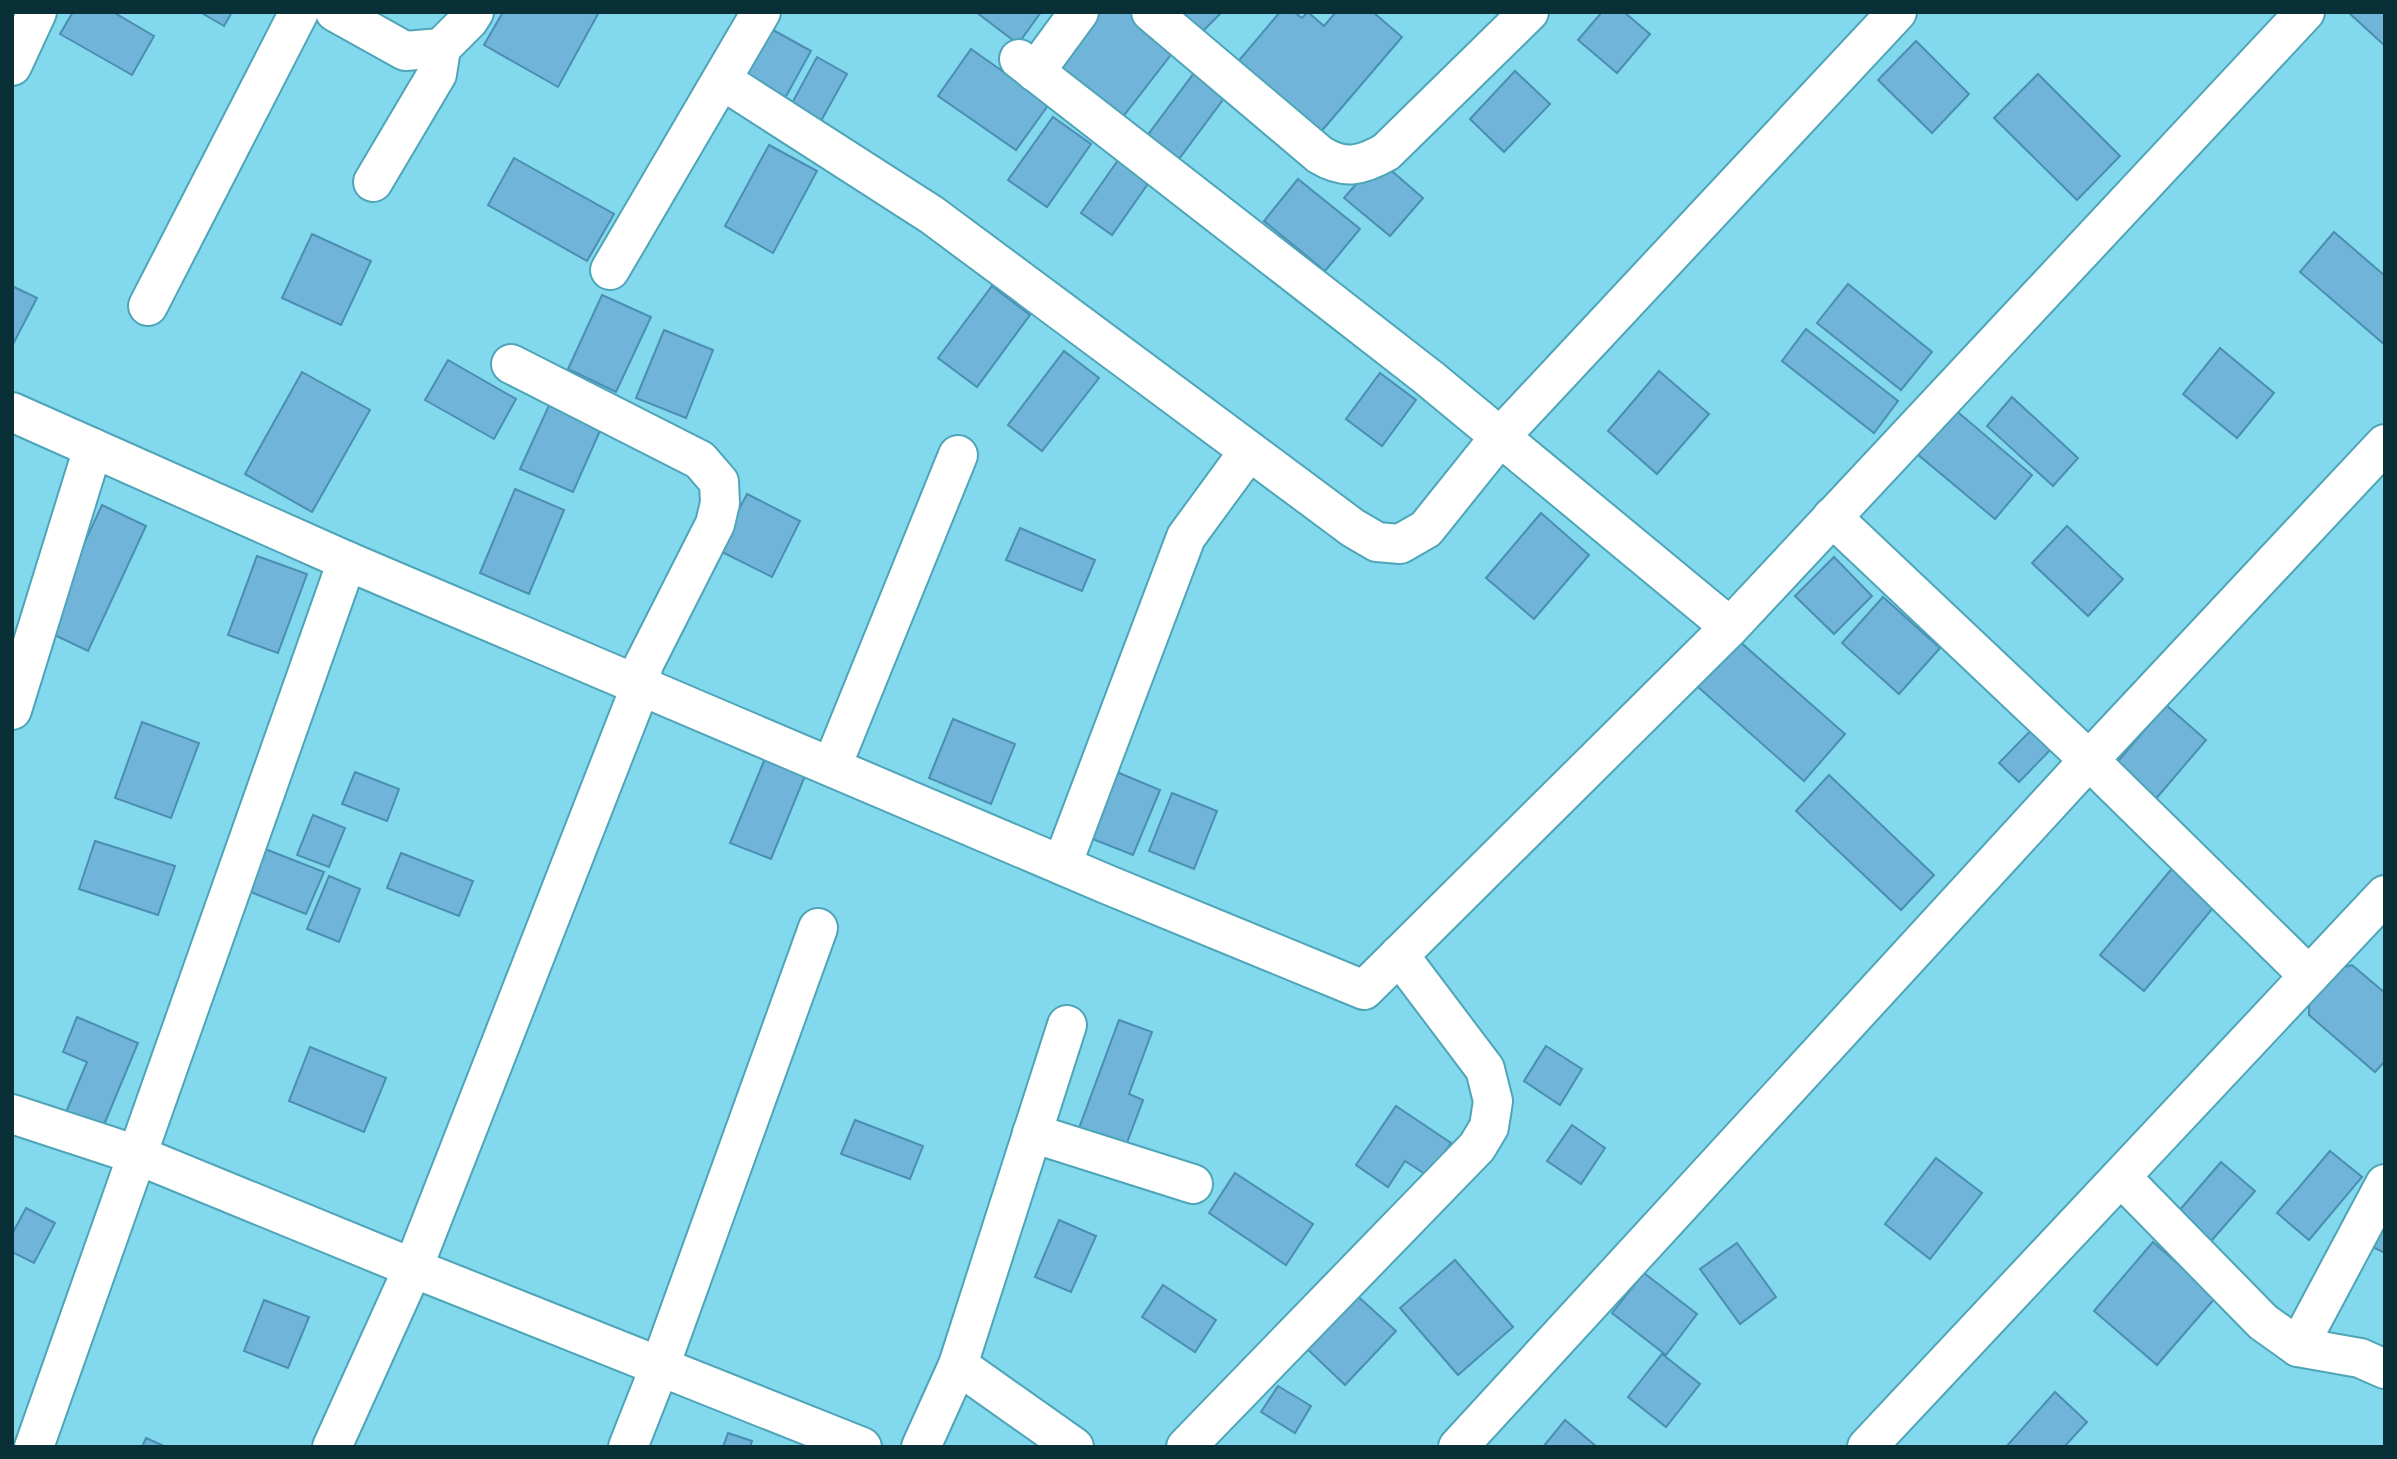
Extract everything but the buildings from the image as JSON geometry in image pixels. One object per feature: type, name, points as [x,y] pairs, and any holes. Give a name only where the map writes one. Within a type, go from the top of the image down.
[{"type":"street","points":[[12,66],[37,12]]},
{"type":"street","points":[[148,306],[299,12]]},
{"type":"street","points":[[335,12],[405,51],[441,48]]},
{"type":"street","points":[[373,183],[437,74],[441,48],[474,12]]},
{"type":"street","points":[[610,270],[761,12]]},
{"type":"street","points":[[1079,12],[1027,66],[1429,378],[1730,627]]},
{"type":"street","points":[[1159,14],[1320,155],[1334,164],[1351,165],[1369,162],[1386,152],[1529,12]]},
{"type":"street","points":[[12,412],[347,561],[1062,865],[1364,990],[1730,627],[2305,12]]},
{"type":"street","points":[[722,80],[932,215],[1353,528],[1377,542],[1400,544],[1426,529],[1499,438],[1880,18]]},
{"type":"street","points":[[332,1447],[414,1269],[641,685],[643,666],[715,524],[720,503],[719,482],[700,460],[511,364]]},
{"type":"street","points":[[1458,1447],[2090,760],[2385,444]]},
{"type":"street","points":[[12,710],[93,448]]},
{"type":"street","points":[[1062,865],[1186,537],[1249,451]]},
{"type":"street","points":[[832,766],[958,455]]},
{"type":"street","points":[[1832,517],[2090,760],[2309,976]]},
{"type":"street","points":[[34,1447],[347,561]]},
{"type":"street","points":[[1867,1447],[2385,895]]},
{"type":"street","points":[[628,1447],[660,1366],[818,929]]},
{"type":"street","points":[[1186,1447],[1477,1147],[1489,1127],[1493,1101],[1485,1069],[1399,955]]},
{"type":"street","points":[[921,1447],[958,1365],[1067,1025]]},
{"type":"street","points":[[12,1114],[137,1155],[414,1269],[862,1447]]},
{"type":"street","points":[[1032,1133],[1194,1184]]},
{"type":"street","points":[[2121,1177],[2263,1322],[2298,1347],[2360,1358],[2385,1369]]},
{"type":"street","points":[[2298,1347],[2385,1184]]},
{"type":"street","points":[[958,1365],[1074,1447]]}]
